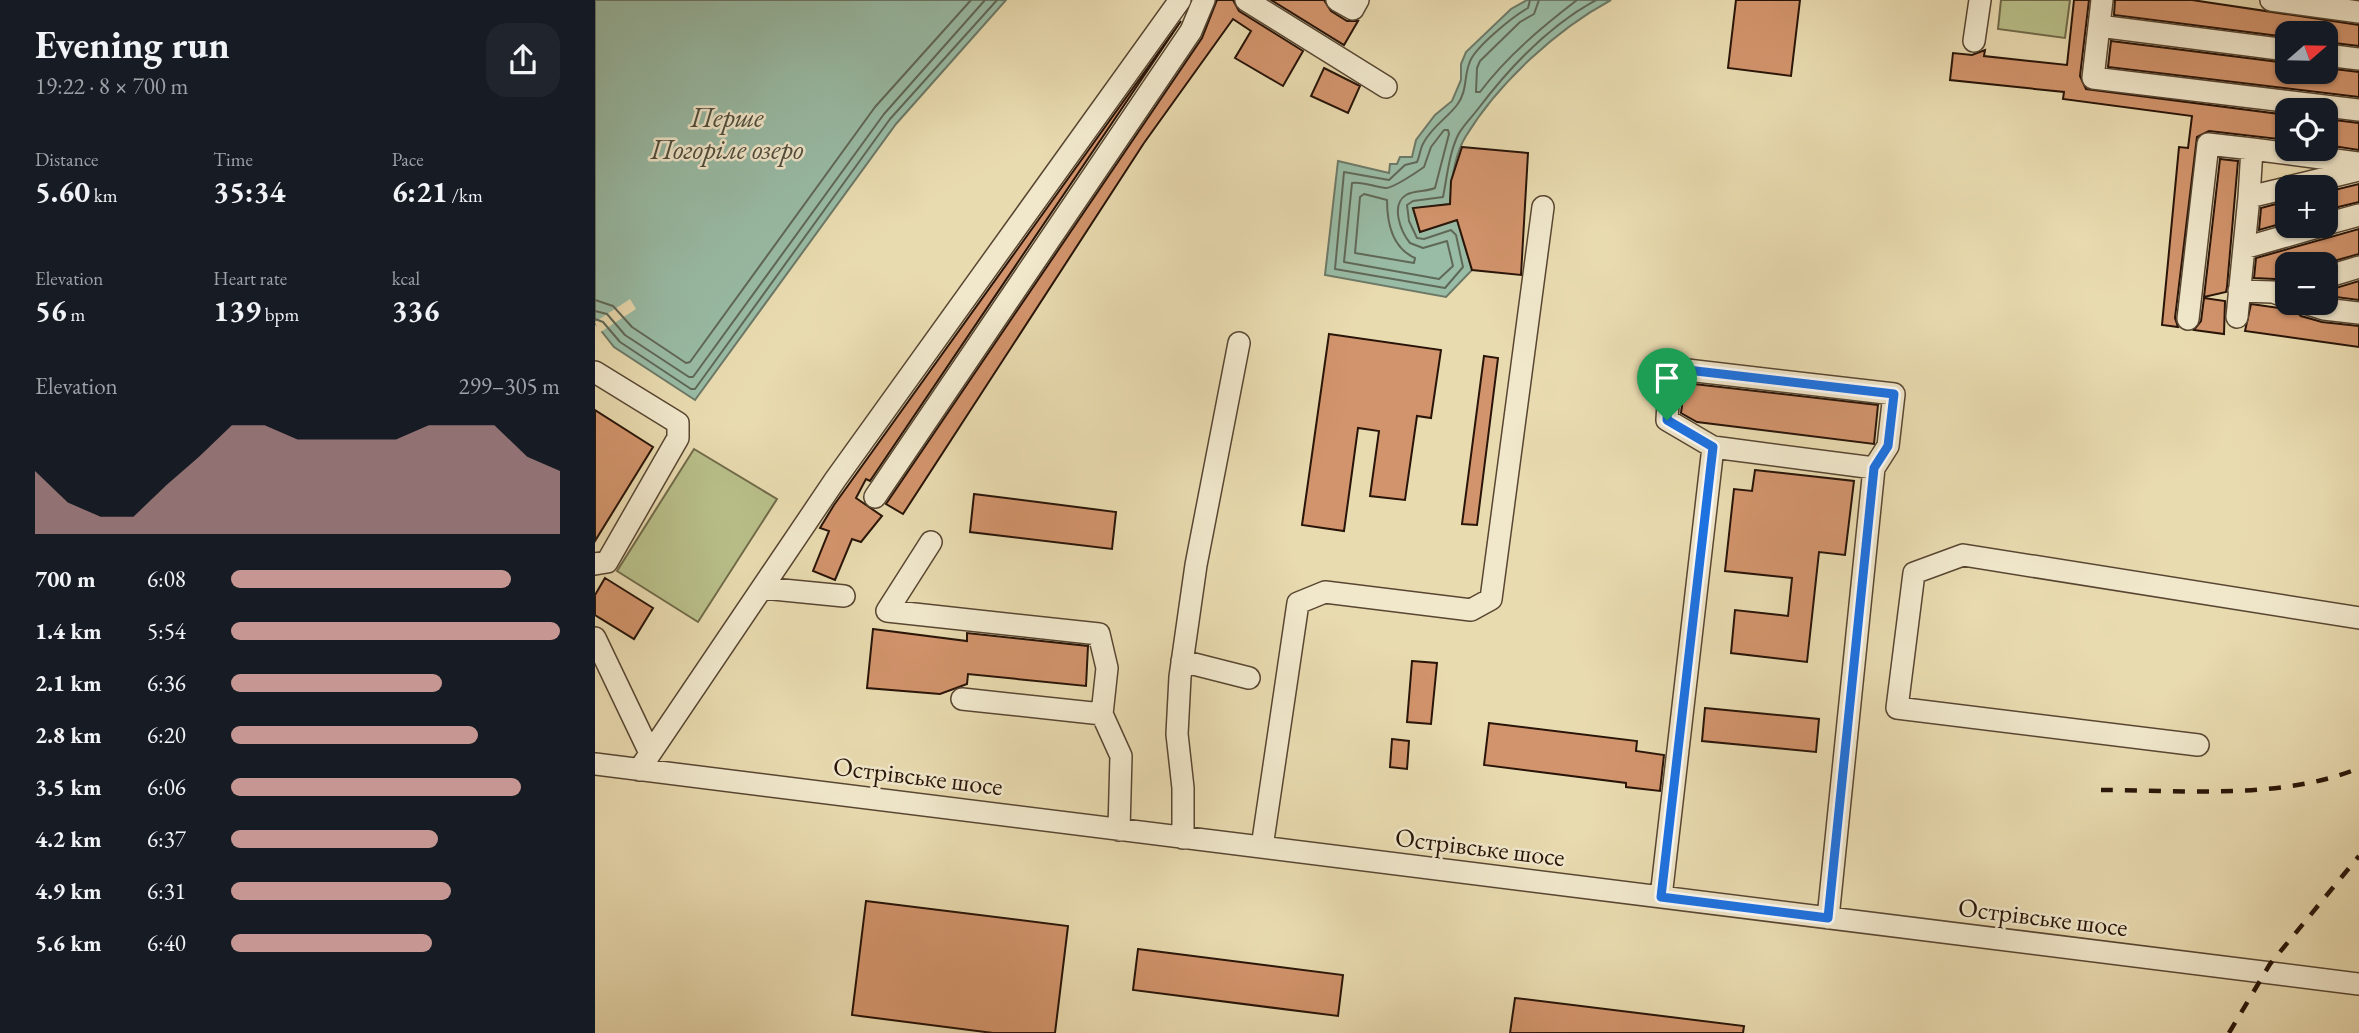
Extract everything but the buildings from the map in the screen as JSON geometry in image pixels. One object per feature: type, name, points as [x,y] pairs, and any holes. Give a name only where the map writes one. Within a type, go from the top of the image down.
[{"type":"street","points":[[645,761],[835,480],[1180,0]]},
{"type":"street","points":[[875,497],[1191,31],[1204,0]]},
{"type":"street","points":[[1246,0],[1386,86]]},
{"type":"street","points":[[1337,0],[1353,9],[1357,0]]},
{"type":"street","points":[[1974,41],[1980,0]]},
{"type":"street","points":[[2102,0],[2093,78],[2359,110]]},
{"type":"street","points":[[2271,0],[2359,12]]},
{"type":"street","points":[[2099,26],[2275,48]]},
{"type":"street","points":[[2338,57],[2359,60]]},
{"type":"street","points":[[2188,319],[2209,144],[2359,163]]},
{"type":"street","points":[[2237,317],[2252,149]]},
{"type":"street","points":[[2338,175],[2359,170]]},
{"type":"street","points":[[2249,197],[2275,191]]},
{"type":"street","points":[[1262,848],[1298,603],[1325,592],[1471,610],[1491,599],[1543,207]]},
{"type":"street","points":[[2338,221],[2359,215]]},
{"type":"street","points":[[2244,248],[2278,238]]},
{"type":"street","points":[[2239,290],[2275,292]]},
{"type":"street","points":[[2338,311],[2359,313]]},
{"type":"street","points":[[1184,838],[1183,788],[1177,734],[1182,661],[1196,565],[1239,343]]},
{"type":"street","points":[[1828,918],[1874,468],[1888,446],[1894,394],[1670,368],[1667,420],[1713,447],[1874,468]]},
{"type":"street","points":[[595,372],[677,423],[678,438],[607,562],[595,564]]},
{"type":"street","points":[[1661,897],[1713,447]]},
{"type":"street","points":[[931,542],[887,611],[1098,634],[1107,668],[1102,714],[1121,756],[1119,830]]},
{"type":"street","points":[[2198,745],[1896,708],[1914,573],[1963,555],[2359,618]]},
{"type":"street","points":[[762,588],[844,596]]},
{"type":"street","points":[[595,639],[645,761]]},
{"type":"street","points":[[1182,661],[1249,678]]},
{"type":"street","points":[[962,698],[1102,714]]},
{"type":"street","name":"Острівське шосе","points":[[595,764],[645,761],[1119,830],[2359,984]]},
{"type":"shaded area","points":[[2001,0],[2070,0],[2065,38],[1998,29]]},
{"type":"shaded area","points":[[694,449],[777,499],[698,622],[617,571]]},
{"type":"water","name":"Перше Погоріле озеро","points":[[595,0],[1006,0],[896,124],[695,400],[614,347],[595,323]]},
{"type":"water","points":[[1527,0],[1611,0],[1570,26],[1530,59],[1479,116],[1459,152],[1450,204],[1413,209],[1420,232],[1457,220],[1472,270],[1446,297],[1325,275],[1338,161],[1389,173],[1390,164],[1397,164],[1400,157],[1412,157],[1416,140],[1435,115],[1452,101],[1461,80],[1461,64],[1466,52],[1511,9]]},
{"type":"pier","points":[[630,299],[636,309],[599,333],[595,322]]},
{"type":"railway","points":[[2101,790],[2266,789],[2298,785],[2359,768]]},
{"type":"railway","points":[[2229,1033],[2270,964],[2359,856]]},
{"type":"route","points":[[1670,368],[1894,394],[1888,446],[1874,468],[1828,918],[1661,897],[1713,447],[1667,420],[1670,368]]}]
